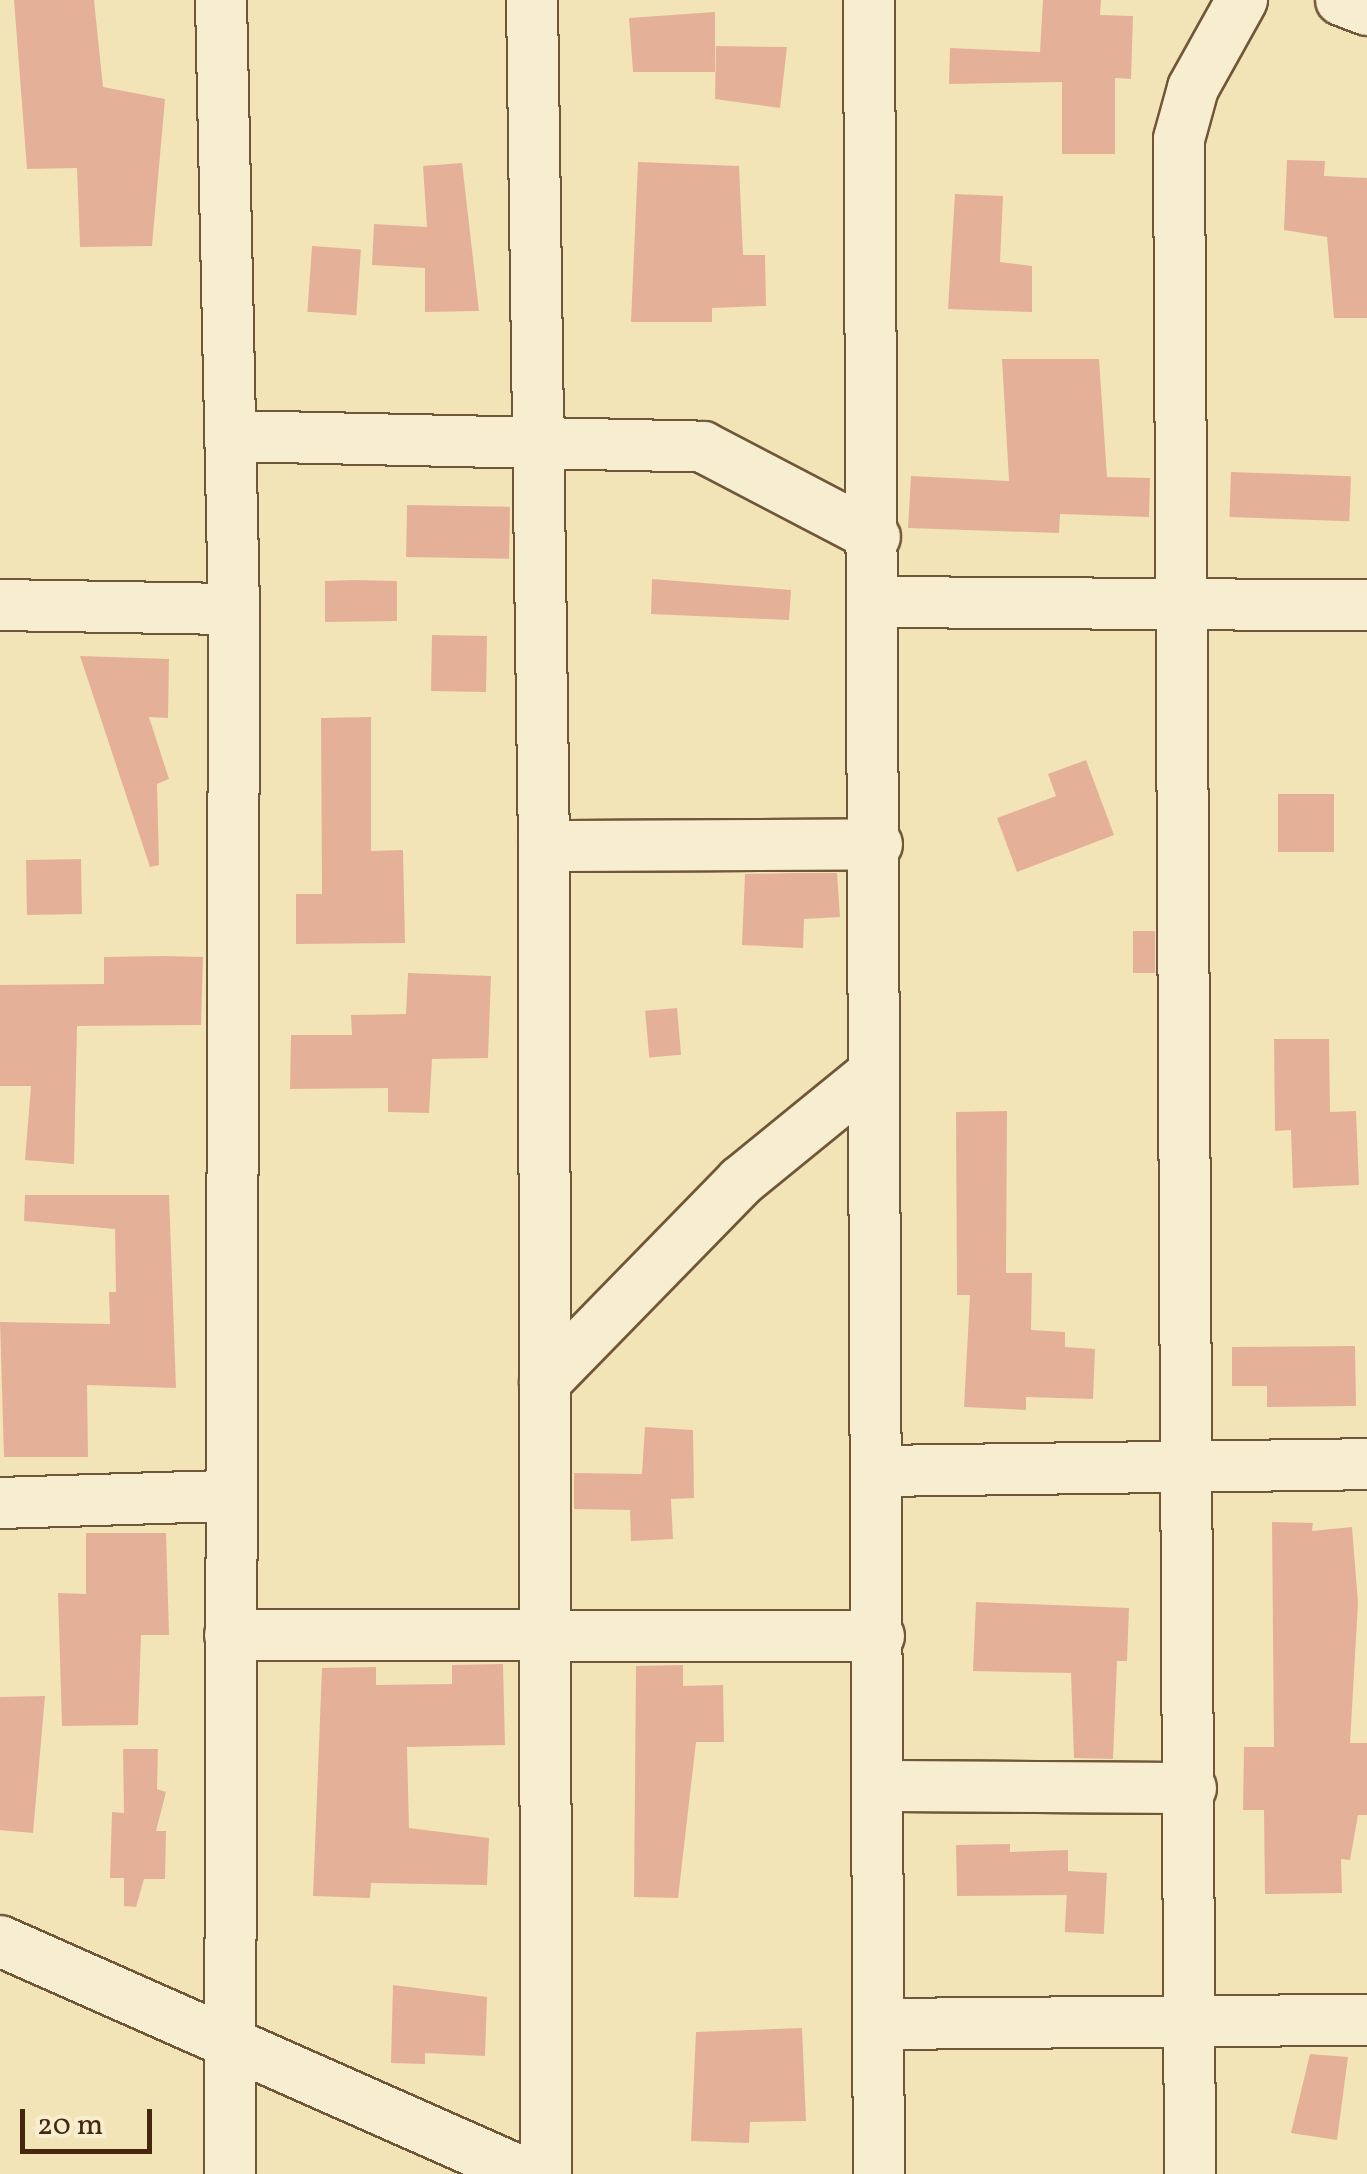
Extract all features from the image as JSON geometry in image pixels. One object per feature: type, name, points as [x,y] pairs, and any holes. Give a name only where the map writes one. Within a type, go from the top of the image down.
[{"type":"street","points":[[221,0],[234,609],[228,1496],[230,2174]]},
{"type":"street","points":[[532,0],[544,846],[546,2174]]},
{"type":"street","points":[[869,0],[876,602],[871,1075],[882,1786],[878,2174]]},
{"type":"street","points":[[1190,2174],[1179,139],[1193,88],[1242,0]]},
{"type":"street","points":[[1341,0],[1367,10]]},
{"type":"street","points":[[233,436],[539,439],[702,447],[875,537]]},
{"type":"street","points":[[876,602],[1367,605]]},
{"type":"street","points":[[0,604],[234,609]]},
{"type":"street","points":[[544,846],[876,844]]},
{"type":"street","points":[[546,1382],[741,1181],[871,1075]]},
{"type":"street","points":[[878,1471],[1367,1464]]},
{"type":"street","points":[[0,1503],[228,1496]]},
{"type":"street","points":[[230,1635],[879,1636]]},
{"type":"street","points":[[882,1786],[1190,1788]]},
{"type":"street","points":[[0,1941],[227,2046],[526,2174]]},
{"type":"street","points":[[880,2024],[1367,2020]]},
{"type":"building","points":[[14,0],[94,0],[103,87],[165,99],[152,246],[80,247],[77,168],[27,169]]},
{"type":"building","points":[[1043,0],[1101,0],[1100,15],[1133,16],[1131,79],[1115,78],[1115,154],[1062,154],[1062,82],[949,84],[950,48],[1040,52]]},
{"type":"building","points":[[715,12],[715,72],[633,72],[629,18]]},
{"type":"building","points":[[716,46],[787,47],[780,108],[715,99]]},
{"type":"building","points":[[1287,160],[1325,161],[1324,176],[1367,178],[1367,318],[1334,318],[1327,237],[1284,230]]},
{"type":"building","points":[[638,162],[739,166],[743,255],[765,255],[766,306],[712,308],[712,322],[631,322]]},
{"type":"building","points":[[462,163],[479,311],[425,312],[425,268],[372,265],[374,224],[427,227],[423,166]]},
{"type":"building","points":[[955,194],[1003,196],[1000,262],[1032,266],[1032,312],[948,309]]},
{"type":"building","points":[[312,246],[361,249],[356,315],[307,312]]},
{"type":"building","points":[[1002,359],[1099,359],[1107,477],[1150,478],[1149,517],[1060,514],[1059,533],[908,528],[911,476],[1009,481]]},
{"type":"building","points":[[1231,472],[1351,476],[1349,521],[1229,517]]},
{"type":"building","points":[[407,505],[510,507],[509,559],[406,557]]},
{"type":"building","points":[[652,579],[791,590],[789,620],[651,614]]},
{"type":"building","points":[[325,581],[397,581],[397,621],[325,622]]},
{"type":"building","points":[[432,635],[487,636],[486,692],[431,691]]},
{"type":"building","points":[[80,656],[169,659],[168,718],[149,717],[169,779],[157,784],[159,865],[150,867]]},
{"type":"building","points":[[371,717],[371,851],[403,850],[405,943],[296,944],[296,894],[322,894],[321,718]]},
{"type":"building","points":[[1086,760],[1114,835],[1017,872],[997,818],[1056,796],[1048,774]]},
{"type":"building","points":[[1278,794],[1334,794],[1334,852],[1278,852]]},
{"type":"building","points":[[81,859],[82,914],[27,915],[26,860]]},
{"type":"building","points":[[837,873],[840,917],[804,919],[803,948],[742,945],[745,874]]},
{"type":"building","points":[[1133,931],[1155,931],[1155,973],[1133,973]]},
{"type":"building","points":[[104,957],[203,957],[201,1025],[77,1026],[74,1164],[25,1160],[31,1086],[0,1086],[0,985],[104,984]]},
{"type":"building","points":[[408,973],[491,976],[488,1058],[432,1059],[429,1113],[388,1112],[388,1088],[290,1089],[291,1035],[352,1035],[351,1015],[406,1014]]},
{"type":"building","points":[[677,1008],[681,1055],[649,1058],[645,1011]]},
{"type":"building","points":[[1274,1039],[1329,1039],[1330,1112],[1356,1111],[1359,1185],[1293,1188],[1291,1130],[1275,1131]]},
{"type":"building","points":[[1007,1111],[1006,1273],[1032,1273],[1031,1330],[1065,1332],[1065,1347],[1095,1349],[1093,1399],[1026,1397],[1026,1410],[964,1407],[970,1295],[957,1295],[956,1112]]},
{"type":"building","points":[[25,1195],[169,1195],[176,1388],[87,1385],[88,1457],[4,1457],[0,1322],[110,1324],[109,1292],[116,1292],[115,1229],[24,1221]]},
{"type":"building","points":[[1355,1346],[1356,1406],[1267,1407],[1267,1386],[1232,1386],[1232,1347]]},
{"type":"building","points":[[645,1427],[693,1430],[694,1498],[671,1499],[673,1539],[631,1541],[630,1510],[574,1509],[574,1473],[642,1474]]},
{"type":"building","points":[[1272,1522],[1313,1523],[1312,1531],[1352,1527],[1358,1603],[1350,1743],[1367,1743],[1367,1815],[1358,1815],[1350,1860],[1341,1859],[1342,1893],[1265,1894],[1264,1810],[1243,1810],[1244,1747],[1274,1747]]},
{"type":"building","points":[[86,1533],[166,1533],[169,1635],[141,1635],[138,1725],[62,1726],[58,1593],[86,1594]]},
{"type":"building","points":[[976,1602],[1129,1608],[1127,1661],[1117,1661],[1113,1759],[1074,1758],[1071,1673],[973,1671]]},
{"type":"building","points":[[503,1664],[505,1745],[407,1747],[409,1828],[489,1838],[487,1885],[371,1883],[370,1898],[313,1896],[322,1668],[376,1667],[376,1685],[452,1684],[452,1665]]},
{"type":"building","points":[[683,1665],[683,1686],[723,1685],[724,1742],[696,1742],[678,1898],[634,1897],[636,1666]]},
{"type":"building","points":[[45,1696],[33,1833],[0,1830],[0,1697]]},
{"type":"building","points":[[123,1749],[158,1749],[157,1789],[166,1792],[156,1831],[166,1831],[165,1879],[144,1879],[136,1907],[124,1906],[124,1878],[110,1878],[112,1812],[124,1813]]},
{"type":"building","points":[[1010,1844],[1010,1852],[1068,1850],[1068,1895],[957,1896],[956,1845]]},
{"type":"building","points":[[1068,1871],[1107,1873],[1104,1934],[1065,1932]]},
{"type":"building","points":[[393,1985],[487,1997],[485,2056],[425,2053],[425,2064],[391,2063]]},
{"type":"building","points":[[802,2028],[806,2121],[750,2122],[749,2143],[691,2141],[696,2032]]},
{"type":"building","points":[[1310,2054],[1348,2057],[1337,2140],[1291,2133]]}]
